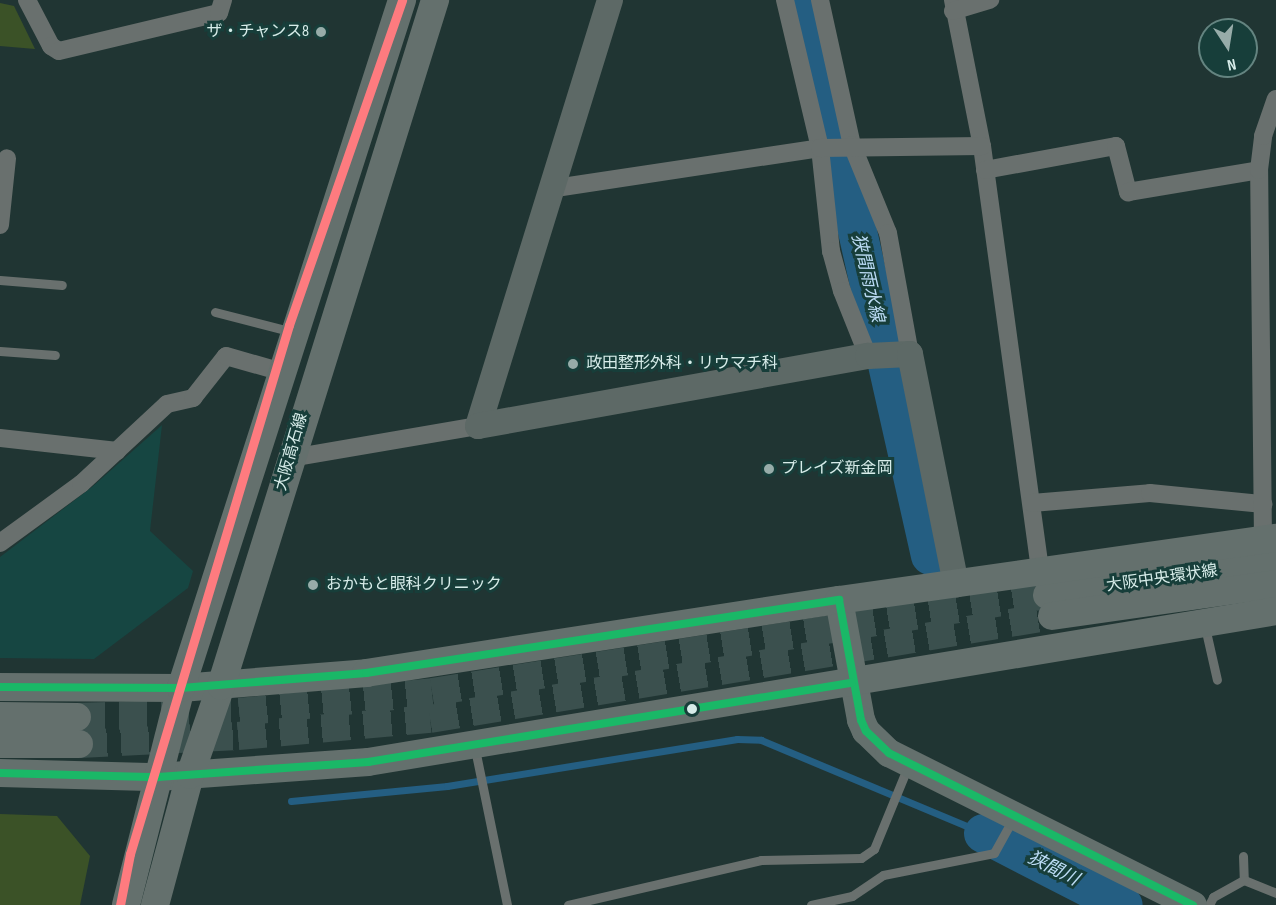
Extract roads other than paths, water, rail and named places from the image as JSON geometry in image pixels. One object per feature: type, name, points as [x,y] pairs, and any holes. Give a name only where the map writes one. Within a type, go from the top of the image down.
[{"type":"main road","name":"大阪高石線","points":[[126,905],[181,688],[402,0]]},
{"type":"main road","name":"大阪高石線","points":[[154,905],[190,774],[221,686],[435,0]]},
{"type":"main road","name":"大阪中央環状線","points":[[1046,594],[1272,547]]},
{"type":"main road","points":[[0,687],[181,688],[221,686],[366,673],[956,584],[1046,594]]},
{"type":"main road","name":"大阪中央環状線","points":[[1046,594],[1276,584]]},
{"type":"main road","points":[[839,600],[852,683],[866,731],[908,764],[1193,905]]},
{"type":"main road","points":[[0,773],[158,777],[368,762],[1204,623],[1275,616]]},
{"type":"main road","points":[[0,716],[78,730],[0,744]]},
{"type":"street","points":[[27,0],[51,46],[59,51],[219,13],[223,0]]},
{"type":"street","points":[[478,426],[549,189],[610,0]]},
{"type":"street","points":[[785,0],[837,146],[888,233],[888,355],[956,584]]},
{"type":"street","points":[[820,0],[837,146],[831,251],[842,291],[888,355]]},
{"type":"street","points":[[990,0],[953,6],[982,146],[1046,594]]},
{"type":"street","points":[[1272,547],[1263,504],[1269,371],[1259,170],[1270,137],[1276,99]]},
{"type":"street","points":[[549,189],[837,146],[982,146]]},
{"type":"street","points":[[985,170],[1116,146],[1128,192],[1259,170]]},
{"type":"street","points":[[0,225],[7,158]]},
{"type":"street","points":[[291,458],[888,355]]},
{"type":"street","points":[[0,543],[81,484],[167,404],[193,398],[226,356],[282,372]]},
{"type":"street","points":[[0,438],[117,451]]},
{"type":"street","points":[[1032,503],[1150,493],[1263,504]]},
{"type":"lane","points":[[0,280],[62,285]]},
{"type":"lane","points":[[215,312],[295,332]]},
{"type":"lane","points":[[0,351],[55,355]]},
{"type":"lane","points":[[1204,623],[1217,680]]},
{"type":"lane","points":[[474,745],[507,905]]},
{"type":"lane","points":[[568,905],[761,860],[861,858],[874,849],[908,764]]},
{"type":"lane","points":[[811,905],[852,896],[883,875],[994,853],[1014,817]]},
{"type":"lane","points":[[1244,856],[1244,880]]},
{"type":"lane","points":[[1244,880],[1276,893]]},
{"type":"lane","points":[[1209,905],[1213,897],[1244,880]]},
{"type":"waterway","name":"狭間雨水線","points":[[805,0],[930,555]]},
{"type":"waterway","points":[[291,801],[447,786],[737,739],[761,740],[983,833]]},
{"type":"waterway","name":"狭間川","points":[[983,833],[1123,905]]},
{"type":"tunnel","points":[[77,717],[239,712],[432,692],[1047,595]]},
{"type":"tunnel","points":[[79,744],[238,736],[430,719],[1052,616]]},
{"type":"place","name":"ザ・チャンス8","points":[[321,32]]},
{"type":"place","name":"政田整形外科・リウマチ科","points":[[573,364]]},
{"type":"place","name":"プレイズ新金岡","points":[[769,469]]},
{"type":"place","name":"おかもと眼科クリニック","points":[[313,585]]}]
